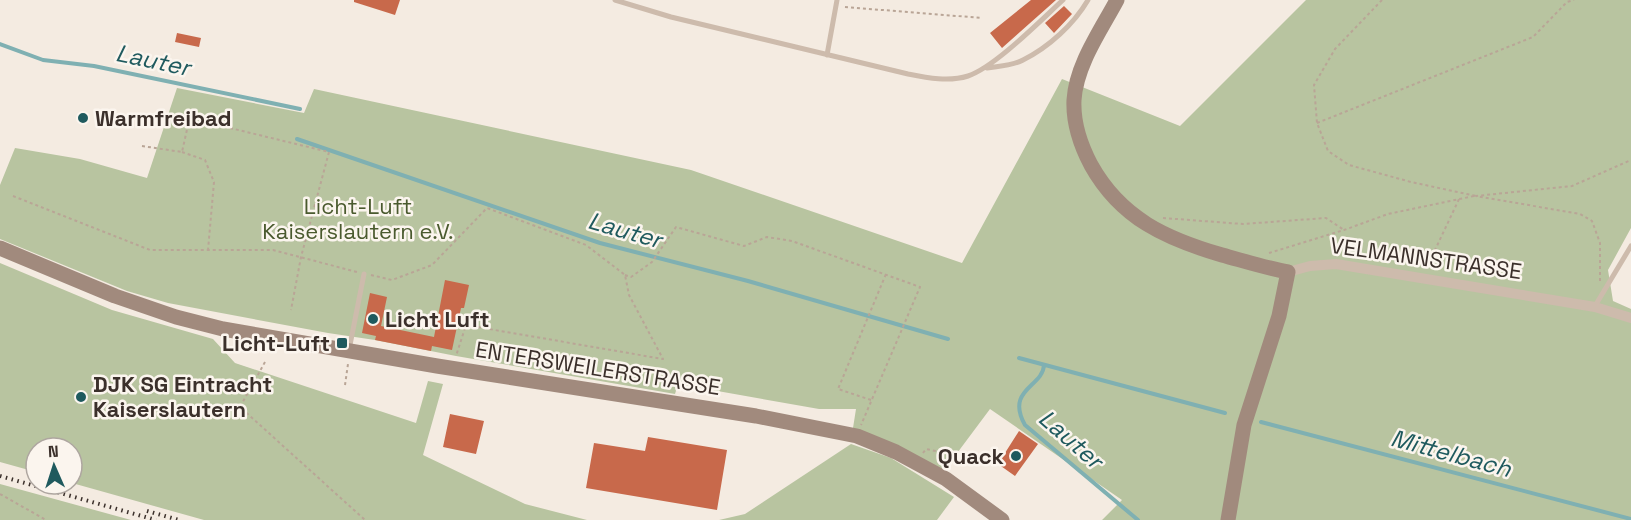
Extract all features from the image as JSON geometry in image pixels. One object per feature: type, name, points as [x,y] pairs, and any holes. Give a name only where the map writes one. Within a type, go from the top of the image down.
[{"type":"main road","points":[[1117,0],[1079,74],[1074,99],[1075,120],[1083,150],[1096,174],[1113,196],[1128,210],[1147,226],[1166,236],[1186,244],[1288,272],[1279,316],[1244,425],[1228,520]]},
{"type":"main road","name":"ENTERSWEILERSTRASSE","points":[[0,248],[116,296],[176,317],[223,329],[857,436],[946,479],[1002,520]]},
{"type":"street","name":"VELMANNSTRASSE","points":[[1288,272],[1310,266],[1336,264],[1597,304],[1631,318]]},
{"type":"lane","points":[[615,0],[661,15],[908,74],[939,79],[967,76],[985,68],[1063,0]]},
{"type":"lane","points":[[985,68],[1007,66],[1023,60],[1065,29],[1088,0]]},
{"type":"lane","points":[[827,55],[837,3]]},
{"type":"lane","points":[[1597,304],[1631,246]]},
{"type":"lane","points":[[349,351],[364,274]]},
{"type":"path","points":[[1382,0],[1335,49],[1314,85],[1317,123],[1328,151],[1349,165],[1411,182],[1580,214],[1592,221],[1600,243],[1597,304]]},
{"type":"path","points":[[1317,123],[1533,38],[1567,2],[1574,0]]},
{"type":"path","points":[[837,3],[982,18]]},
{"type":"path","points":[[182,152],[188,125],[193,119],[329,152],[301,257],[291,310]]},
{"type":"path","points":[[142,146],[182,152],[205,160],[214,182],[208,250]]},
{"type":"path","points":[[1267,255],[1271,251],[1344,230],[1388,214],[1460,197],[1572,186],[1631,160]]},
{"type":"path","points":[[13,196],[150,250],[273,250],[392,280],[432,265],[488,208],[586,244],[625,275],[631,277],[652,262],[676,227],[744,246],[766,237],[792,240],[920,286],[858,431]]},
{"type":"path","points":[[1426,270],[1460,197]]},
{"type":"path","points":[[1155,222],[1164,217],[1243,224],[1326,218],[1344,230]]},
{"type":"path","points":[[872,400],[838,389],[886,274]]},
{"type":"path","points":[[456,358],[466,325],[663,359],[629,295],[625,275]]},
{"type":"path","points":[[345,385],[349,351]]},
{"type":"path","points":[[265,362],[240,407],[365,520]]},
{"type":"path","points":[[916,463],[926,449],[984,461]]},
{"type":"path","points":[[0,494],[46,520]]},
{"type":"green space","name":"Licht-Luft Kaiserslautern e.V.","points":[[1306,0],[1631,0],[1631,228],[1608,270],[1613,301],[1631,309],[1631,520],[1102,520],[1122,500],[990,409],[943,472],[853,428],[856,409],[819,409],[678,384],[675,394],[168,303],[127,291],[0,239],[0,185],[15,148],[80,159],[147,178],[177,88],[304,113],[314,89],[691,170],[962,263],[1062,79],[1180,126]]},
{"type":"green space","points":[[0,263],[112,310],[213,339],[235,363],[416,423],[428,381],[443,384],[423,455],[525,504],[587,520],[204,520],[84,486],[84,436],[24,436],[24,469],[0,462]]},
{"type":"green space","points":[[851,444],[891,458],[954,497],[937,520],[719,520],[745,514]]},
{"type":"green space","points":[[0,484],[24,491],[24,496],[44,496],[131,520],[0,520]]},
{"type":"building","points":[[354,0],[400,0],[395,15],[354,2]]},
{"type":"building","points":[[1031,0],[1056,0],[1002,48],[990,33]]},
{"type":"building","points":[[1064,6],[1072,14],[1054,33],[1045,23]]},
{"type":"building","points":[[177,33],[201,38],[199,47],[175,42]]},
{"type":"building","points":[[445,280],[469,285],[464,308],[461,308],[452,350],[432,346],[431,351],[375,340],[376,336],[362,333],[370,293],[387,297],[381,326],[434,337]]},
{"type":"building","points":[[450,414],[484,421],[476,454],[443,447]]},
{"type":"building","name":"Quack","points":[[1019,431],[1038,444],[1015,476],[998,464]]},
{"type":"building","points":[[648,437],[727,450],[717,510],[586,488],[594,443],[645,451]]},
{"type":"waterway","name":"Lauter","points":[[0,44],[43,60],[94,66],[300,109]]},
{"type":"waterway","name":"Lauter","points":[[297,139],[600,243],[748,281],[948,339]]},
{"type":"waterway","name":"Mittelbach","points":[[1019,358],[1225,413]]},
{"type":"waterway","name":"Lauter","points":[[1044,365],[1038,379],[1022,396],[1019,404],[1025,425],[1138,520]]},
{"type":"waterway","name":"Mittelbach","points":[[1261,422],[1631,519]]},
{"type":"railway","points":[[0,476],[156,520]]},
{"type":"railway","points":[[147,511],[179,520]]},
{"type":"place","name":"Warmfreibad","points":[[83,118]]},
{"type":"place","name":"Licht Luft","points":[[373,319]]},
{"type":"place","name":"Licht-Luft","points":[[342,343]]},
{"type":"place","name":"DJK SG Eintracht Kaiserslautern","points":[[81,397]]},
{"type":"place","name":"Quack","points":[[1016,456]]}]
